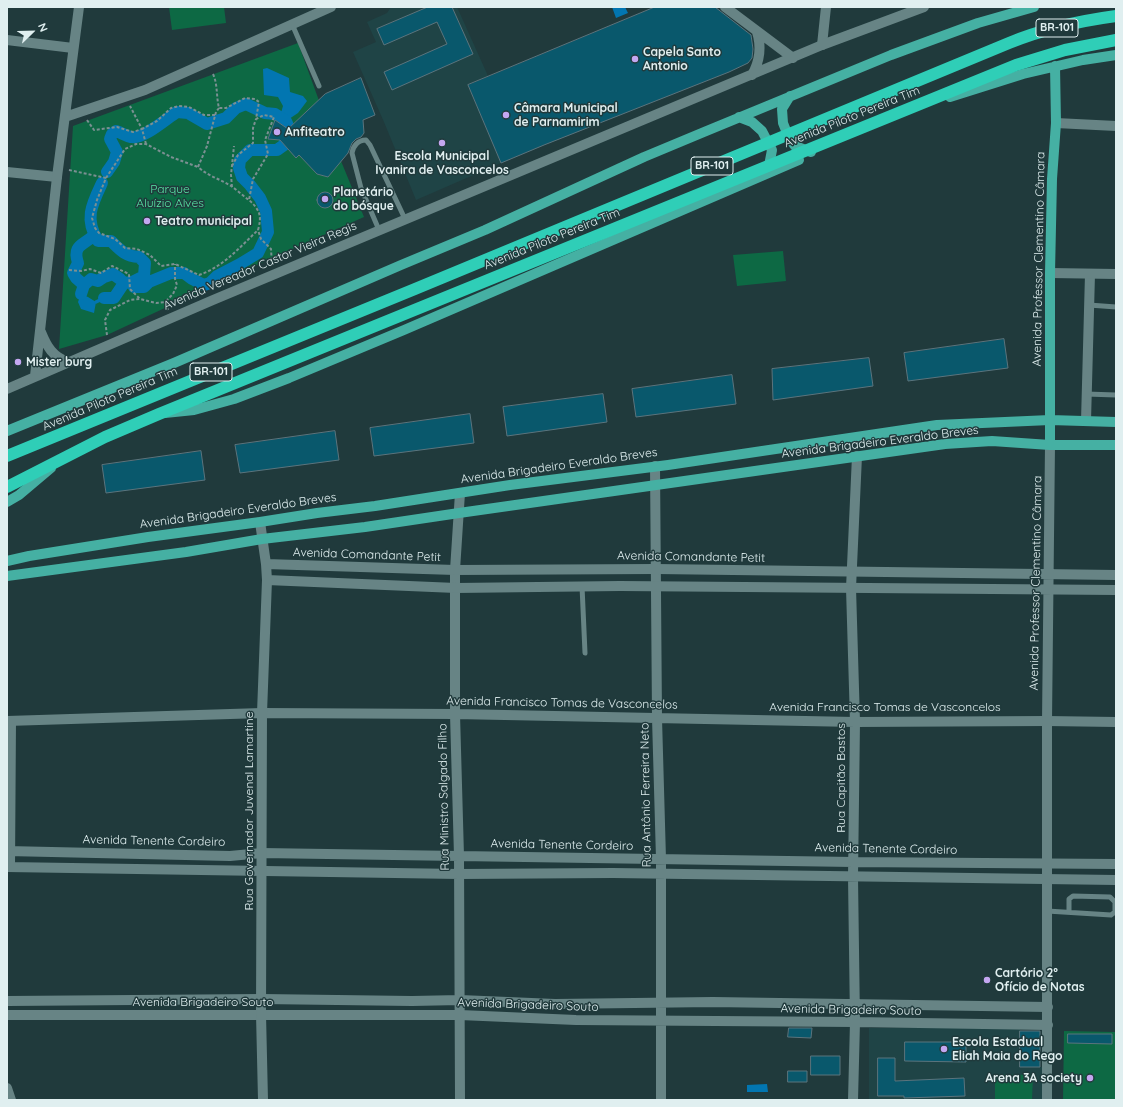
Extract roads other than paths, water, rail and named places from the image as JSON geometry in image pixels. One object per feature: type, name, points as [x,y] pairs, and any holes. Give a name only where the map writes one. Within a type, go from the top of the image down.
[{"type":"highway","name":"Avenida Piloto Pereira Tim","points":[[7,456],[1009,43],[1027,36],[1064,26],[1116,16]]},
{"type":"highway","name":"Avenida Piloto Pereira Tim","points":[[7,487],[104,437],[1016,65],[1065,50],[1116,40]]},
{"type":"main road","points":[[7,431],[181,360],[485,230],[644,157],[739,117],[891,56],[966,28],[1034,7]]},
{"type":"main road","points":[[159,414],[194,410],[234,399],[282,380],[404,330],[814,153],[942,100],[1023,74],[1055,66],[1116,55]]},
{"type":"main road","name":"Avenida Professor Clementino Câmara","points":[[1050,445],[1050,273],[1052,179],[1056,123],[1055,66]]},
{"type":"main road","points":[[790,96],[782,109],[783,123],[789,138],[796,146],[814,153]]},
{"type":"main road","points":[[739,117],[752,122],[762,130],[772,150],[768,173]]},
{"type":"main road","name":"Avenida Brigadeiro Everaldo Breves","points":[[7,561],[29,556],[148,537],[937,425],[1050,420],[1116,422]]},
{"type":"main road","name":"Avenida Brigadeiro Everaldo Breves","points":[[7,576],[186,552],[262,539],[365,527],[459,512],[655,486],[945,444],[992,442],[1050,445],[1116,445]]},
{"type":"main road","points":[[7,502],[19,495],[56,462]]},
{"type":"street","points":[[35,376],[57,177],[79,7]]},
{"type":"street","points":[[65,117],[145,90],[330,7]]},
{"type":"street","points":[[725,7],[793,58]]},
{"type":"street","points":[[822,45],[826,7]]},
{"type":"street","name":"Avenida Vereador Castor Vieira Regis","points":[[7,388],[405,219],[822,45],[924,7]]},
{"type":"street","points":[[752,75],[758,64],[760,54],[760,44],[757,32]]},
{"type":"street","points":[[7,40],[73,48]]},
{"type":"street","points":[[1056,123],[1116,126]]},
{"type":"street","points":[[7,172],[57,177]]},
{"type":"street","points":[[1050,273],[1116,274]]},
{"type":"street","points":[[1086,421],[1090,274]]},
{"type":"street","points":[[40,330],[50,351],[58,359],[68,362]]},
{"type":"street","name":"Avenida Professor Clementino Câmara","points":[[1047,1100],[1047,721],[1050,445]]},
{"type":"street","name":"Rua Capitão Bastos","points":[[853,1100],[855,1022],[853,862],[855,722],[851,572],[857,456]]},
{"type":"street","name":"Rua Antônio Ferreira Neto","points":[[655,466],[657,718],[661,874],[661,1100]]},
{"type":"street","name":"Rua Ministro Salgado Filho","points":[[460,493],[455,570],[455,714],[459,856],[460,1100]]},
{"type":"street","name":"Rua Governador Juvenal Lamartine","points":[[260,522],[267,580],[262,713],[261,1014],[263,1100]]},
{"type":"street","name":"Avenida Comandante Petit","points":[[266,564],[455,570],[656,569],[1116,575]]},
{"type":"street","points":[[763,571],[763,588]]},
{"type":"street","points":[[267,580],[456,588],[582,586],[1116,590]]},
{"type":"street","name":"Avenida Francisco Tomas de Vasconcelos","points":[[9,721],[262,713],[455,714],[855,722],[1116,722]]},
{"type":"street","points":[[9,721],[9,867],[459,874],[613,873],[1116,880]]},
{"type":"street","name":"Avenida Tenente Cordeiro","points":[[8,851],[230,856],[262,854],[1116,864]]},
{"type":"street","name":"Avenida Brigadeiro Souto","points":[[7,1000],[460,1000],[555,1004],[855,1003],[1048,1007]]},
{"type":"street","name":"Avenida Brigadeiro Souto","points":[[7,1015],[460,1015],[576,1020],[1048,1025]]},
{"type":"street","points":[[7,1088],[11,1100]]},
{"type":"lane","points":[[292,24],[319,86]]},
{"type":"lane","points":[[379,230],[361,188],[352,153],[356,144],[362,140],[366,140],[370,145],[405,219]]},
{"type":"lane","points":[[1089,305],[1116,307]]},
{"type":"lane","points":[[1086,394],[1116,395]]},
{"type":"lane","points":[[582,586],[585,653]]},
{"type":"lane","points":[[1047,911],[1111,915],[1115,912],[1116,902],[1110,896],[1073,896],[1069,899],[1069,912]]},
{"type":"water","points":[[612,7],[625,7],[628,13],[616,18]]},
{"type":"water","points":[[267,68],[289,78],[290,92],[303,96],[307,101],[298,113],[286,121],[280,116],[283,106],[278,97],[264,95],[263,69]]},
{"type":"water","points":[[81,294],[96,302],[94,313],[81,309],[78,302]]},
{"type":"water","points":[[767,1084],[768,1092],[747,1092],[747,1085]]},
{"type":"waterway","points":[[107,172],[114,162],[117,152],[110,139],[112,134],[116,131],[131,137],[142,135],[155,128],[177,112],[188,113],[207,124],[226,118],[236,108],[246,104],[265,113],[275,114],[286,121],[289,128],[284,145],[277,150],[250,150],[240,160],[239,168],[242,177],[260,198],[266,211],[268,232],[258,253],[217,276],[210,283],[204,285],[184,273],[171,273],[149,282],[144,287],[134,287],[132,282]]},
{"type":"waterway","points":[[102,183],[95,198],[90,219],[91,226],[98,241],[111,241],[123,252],[139,257],[145,263],[144,276],[132,282],[124,283],[114,298],[104,298]]},
{"type":"waterway","points":[[84,285],[73,273],[78,263],[77,252],[80,246],[94,235]]},
{"type":"waterway","points":[[81,294],[84,285],[91,279],[98,281],[113,274],[124,283]]},
{"type":"waterway","points":[[96,302],[104,298]]},
{"type":"place","name":"Capela Santo Antonio","points":[[635,59]]},
{"type":"place","name":"Câmara Municipal de Parnamirim","points":[[506,115]]},
{"type":"place","name":"Anfiteatro","points":[[277,132]]},
{"type":"place","name":"Escola Municipal Ivanira de Vasconcelos","points":[[442,143]]},
{"type":"place","name":"Planetário do bósque","points":[[325,199]]},
{"type":"place","name":"Teatro municipal","points":[[147,221]]},
{"type":"place","name":"Mister burg","points":[[18,362]]},
{"type":"place","name":"Cartório 2º Ofício de Notas","points":[[987,980]]},
{"type":"place","name":"Escola Estadual Eliah Maia do Rego","points":[[944,1049]]},
{"type":"place","name":"Arena 3A society","points":[[1090,1078]]},
{"type":"park label","name":"Parque Aluízio Alves","points":[[170,196]]}]
